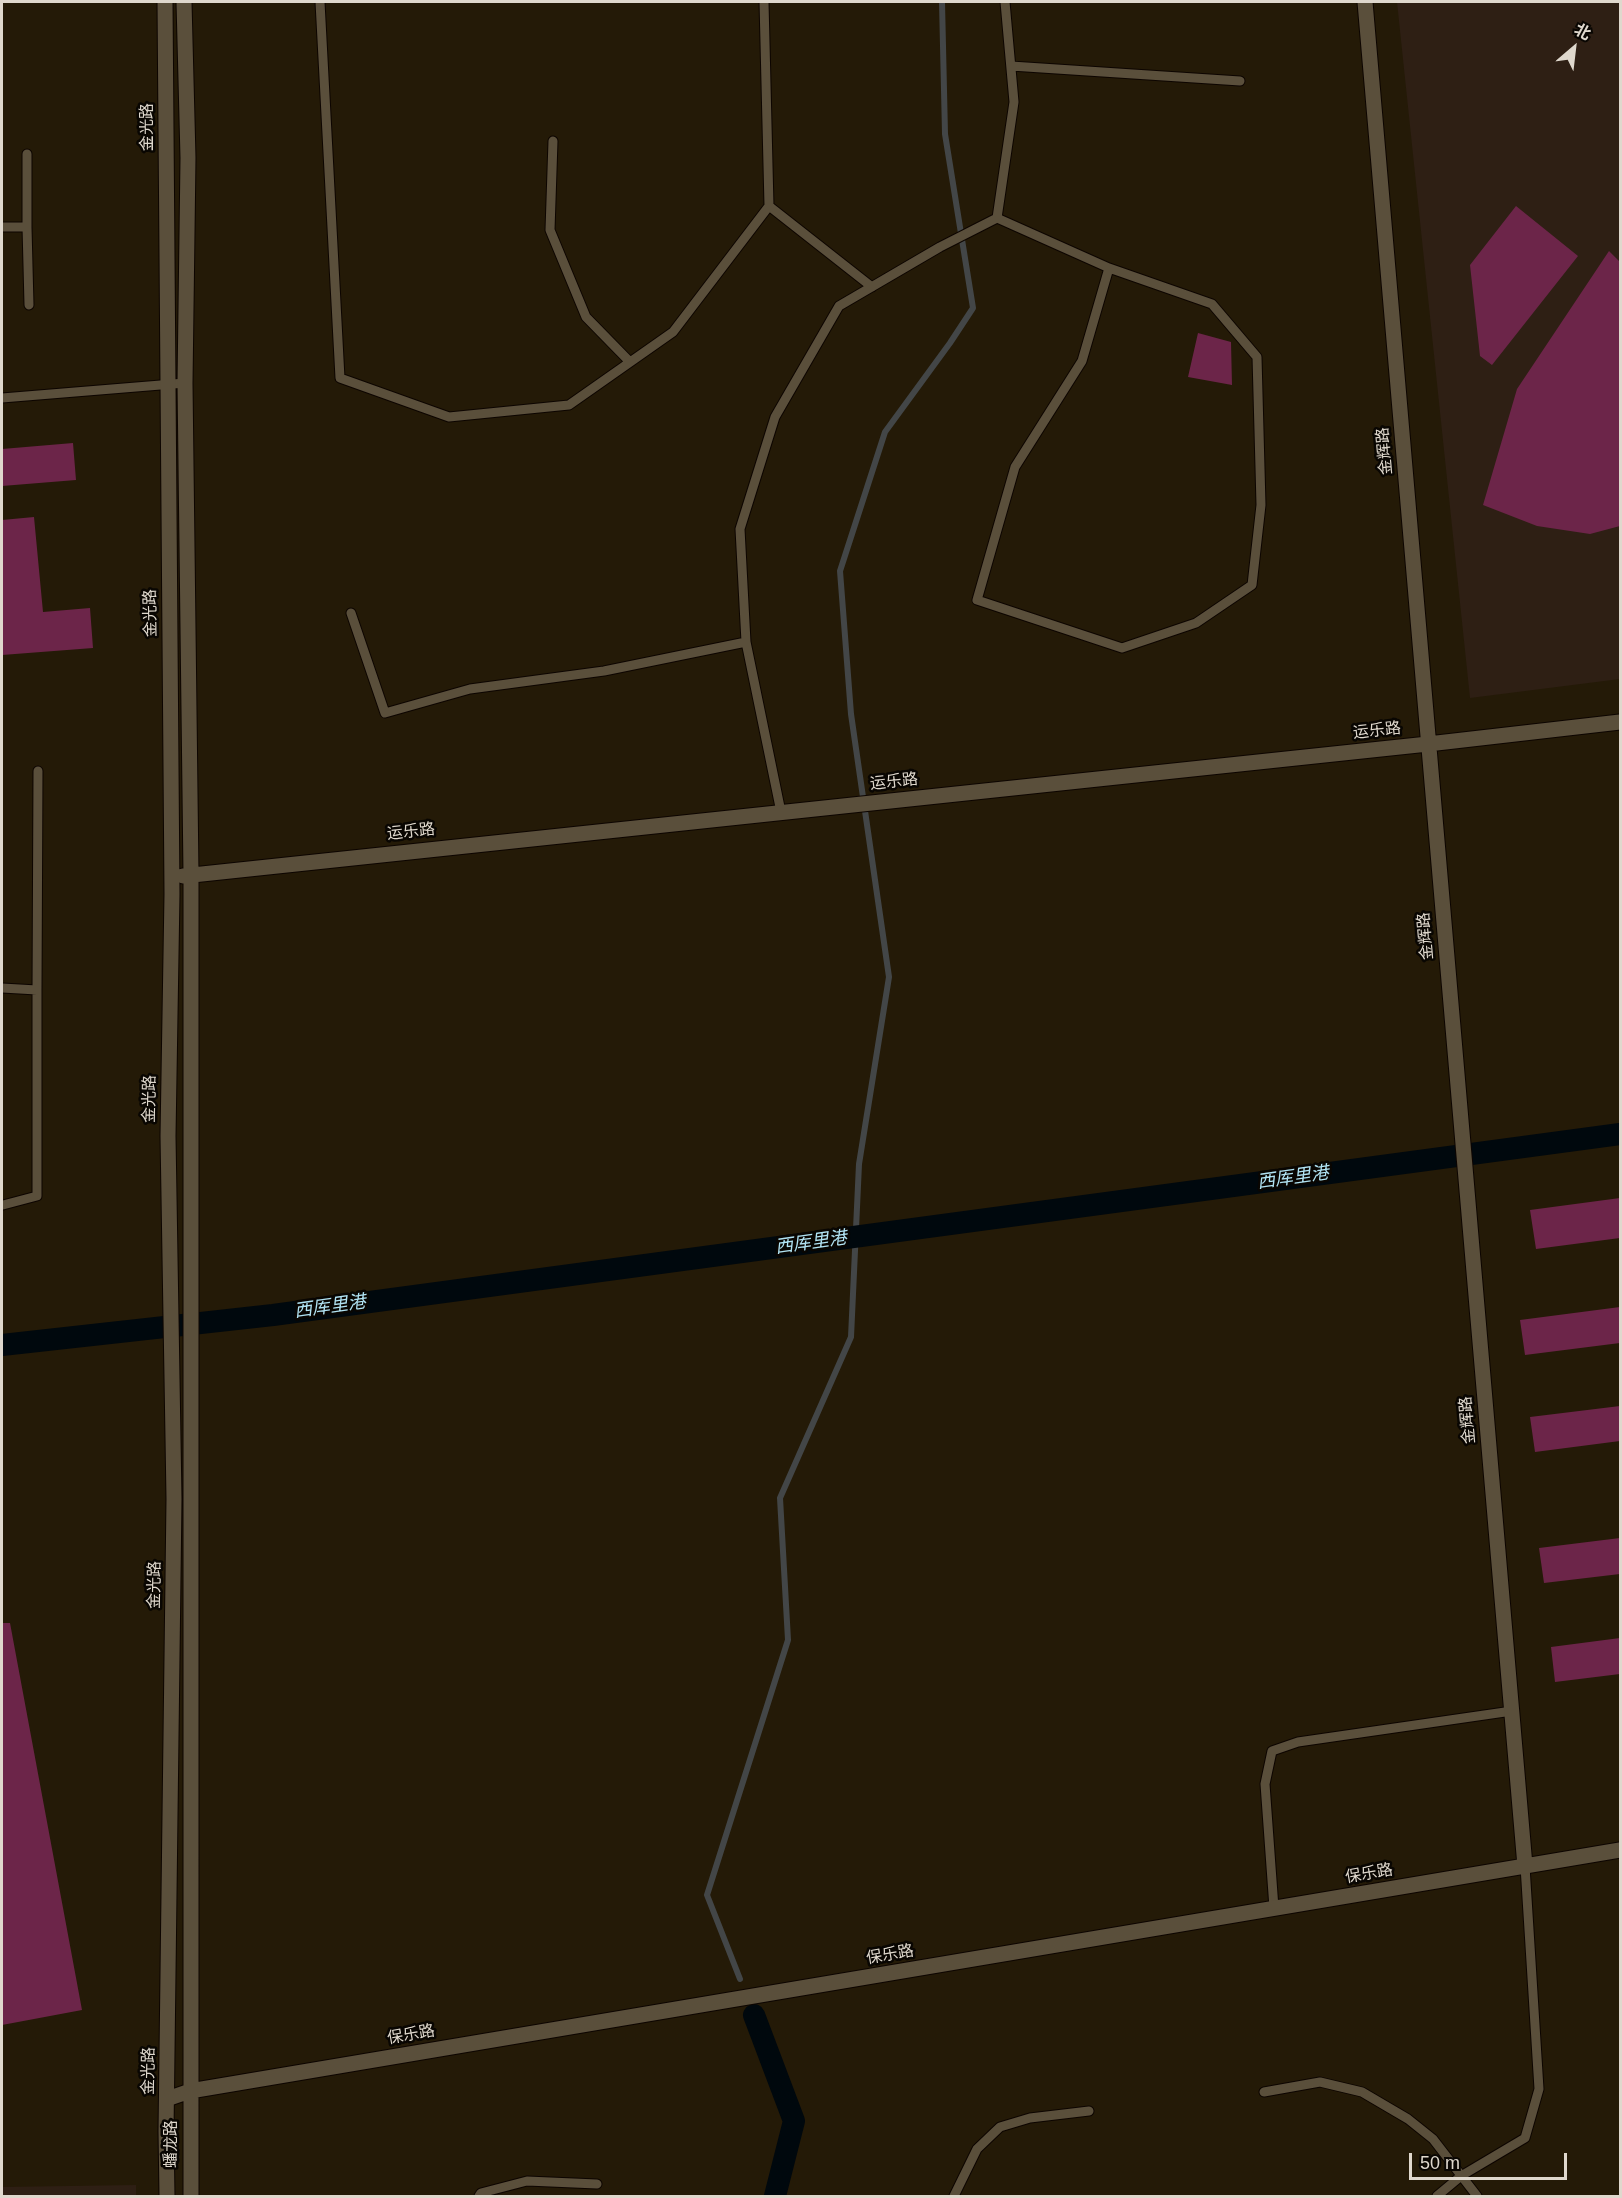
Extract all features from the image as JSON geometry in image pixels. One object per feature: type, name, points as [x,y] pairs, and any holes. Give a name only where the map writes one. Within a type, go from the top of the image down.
[{"type":"street","name":"金光路","points":[[165,2],[171,878],[168,1136],[174,1498],[167,2099],[168,2196]]},
{"type":"street","points":[[184,2],[188,158],[185,383],[191,874],[190,2091]]},
{"type":"street","name":"金辉路","points":[[1365,2],[1525,1866]]},
{"type":"street","name":"运乐路","points":[[171,878],[191,874],[1620,722]]},
{"type":"street","name":"保乐路","points":[[167,2099],[190,2091],[1620,1850]]},
{"type":"street","name":"蟠龙路","points":[[190,2091],[191,2196]]},
{"type":"lane","points":[[320,2],[340,378],[449,417],[569,405],[673,333],[769,206],[764,2]]},
{"type":"lane","points":[[997,218],[1014,102],[1005,2]]},
{"type":"lane","points":[[1011,66],[1240,81]]},
{"type":"lane","points":[[553,141],[550,230],[586,316],[630,362]]},
{"type":"lane","points":[[27,154],[29,305]]},
{"type":"lane","points":[[769,206],[872,287]]},
{"type":"lane","points":[[782,812],[746,642],[740,529],[775,417],[839,306],[948,243],[997,218]]},
{"type":"lane","points":[[997,218],[1109,268],[1212,304],[1257,357],[1261,505],[1252,585],[1196,623],[1122,648],[977,600],[1015,467],[1082,361],[1109,268]]},
{"type":"lane","points":[[2,227],[27,227]]},
{"type":"lane","points":[[2,398],[185,383]]},
{"type":"lane","points":[[351,613],[385,713],[470,689],[604,671],[746,642]]},
{"type":"lane","points":[[3,1205],[37,1196],[38,771]]},
{"type":"lane","points":[[2,987],[37,990]]},
{"type":"lane","points":[[1275,1908],[1265,1785],[1272,1751],[1298,1742],[1512,1711]]},
{"type":"lane","points":[[1437,2196],[1461,2176],[1525,2138],[1539,2089],[1525,1866]]},
{"type":"lane","points":[[1264,2092],[1320,2082],[1362,2092],[1408,2119],[1433,2139],[1477,2196]]},
{"type":"lane","points":[[954,2196],[977,2149],[1000,2127],[1030,2118],[1089,2111]]},
{"type":"lane","points":[[479,2196],[481,2193],[527,2181],[597,2184]]},
{"type":"shaded area","points":[[1397,2],[1620,2],[1620,679],[1470,698]]},
{"type":"shaded area","points":[[136,2185],[136,2196],[2,2196],[2,2187]]},
{"type":"building","points":[[1516,206],[1578,256],[1492,365],[1480,356],[1470,265]]},
{"type":"building","points":[[1609,251],[1620,262],[1620,526],[1590,534],[1537,526],[1483,505],[1517,389]]},
{"type":"building","points":[[1198,333],[1231,342],[1232,385],[1188,377]]},
{"type":"building","points":[[73,443],[76,480],[2,486],[2,449]]},
{"type":"building","points":[[34,517],[43,612],[90,608],[93,648],[2,655],[2,520]]},
{"type":"building","points":[[1620,1198],[1620,1238],[1536,1249],[1530,1210]]},
{"type":"building","points":[[1620,1307],[1620,1343],[1525,1355],[1520,1320]]},
{"type":"building","points":[[1620,1406],[1620,1441],[1535,1452],[1530,1417]]},
{"type":"building","points":[[1620,1538],[1620,1574],[1544,1583],[1539,1548]]},
{"type":"building","points":[[2,1623],[10,1623],[82,2010],[2,2025]]},
{"type":"building","points":[[1620,1638],[1620,1674],[1555,1682],[1551,1647]]},
{"type":"waterway","points":[[740,1979],[707,1895],[788,1640],[780,1498],[851,1337],[859,1164],[889,977],[851,714],[840,571],[885,432],[973,308],[945,134],[942,2]]},
{"type":"waterway","name":"西厍里港","points":[[2,1345],[273,1315],[1620,1134]]},
{"type":"waterway","points":[[754,2015],[794,2121],[775,2196]]}]
